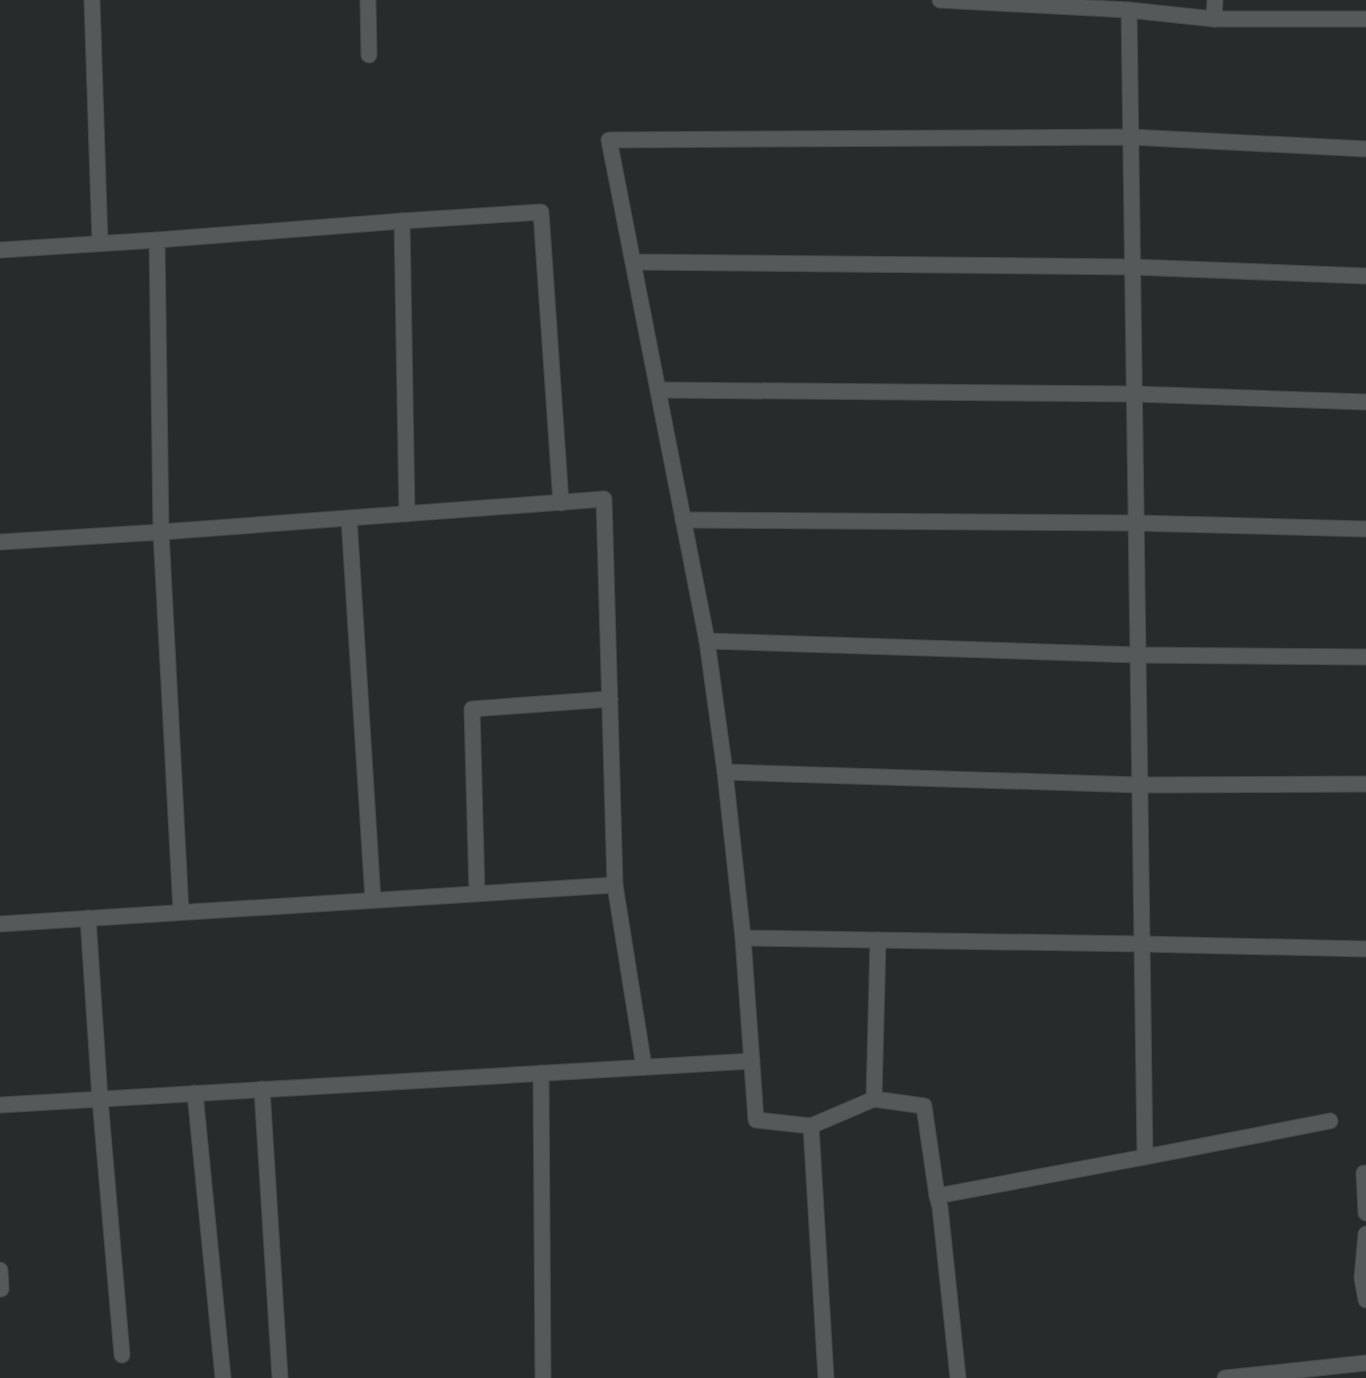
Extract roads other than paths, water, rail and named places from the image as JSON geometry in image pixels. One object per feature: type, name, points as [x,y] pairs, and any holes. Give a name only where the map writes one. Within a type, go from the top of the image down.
[{"type":"street","points":[[92,0],[100,243]]},
{"type":"street","points":[[368,0],[369,56]]},
{"type":"street","points":[[940,0],[1129,10],[1214,19],[1366,19]]},
{"type":"street","points":[[1214,19],[1215,0]]},
{"type":"street","points":[[1129,10],[1145,1157]]},
{"type":"street","points":[[958,1378],[940,1207],[924,1106],[874,1099],[812,1126],[756,1120],[744,938],[725,772],[707,641],[609,140],[1131,137],[1366,149]]},
{"type":"street","points":[[0,250],[541,212],[561,503]]},
{"type":"street","points":[[402,221],[407,514]]},
{"type":"street","points":[[157,240],[161,532],[181,912]]},
{"type":"street","points":[[633,262],[1133,267],[1366,276]]},
{"type":"street","points":[[658,390],[1135,394],[1366,402]]},
{"type":"street","points":[[0,542],[604,500],[616,885],[644,1067]]},
{"type":"street","points":[[349,518],[373,900]]},
{"type":"street","points":[[683,520],[1136,523],[1366,529]]},
{"type":"street","points":[[707,641],[1138,655],[1366,657]]},
{"type":"street","points":[[477,894],[472,709],[610,699]]},
{"type":"street","points":[[725,772],[1140,785],[1366,784]]},
{"type":"street","points":[[0,924],[616,885]]},
{"type":"street","points":[[88,918],[100,1099],[122,1355]]},
{"type":"street","points":[[744,938],[1366,949]]},
{"type":"street","points":[[874,1099],[878,940]]},
{"type":"street","points":[[0,1105],[752,1061]]},
{"type":"street","points":[[541,1073],[543,1378]]},
{"type":"street","points":[[262,1089],[280,1378]]},
{"type":"street","points":[[195,1093],[223,1378]]},
{"type":"street","points":[[937,1196],[1330,1121]]},
{"type":"street","points":[[812,1126],[826,1378]]},
{"type":"street","points":[[1364,1173],[1366,1213]]},
{"type":"street","points":[[1366,1234],[1362,1278],[1366,1300]]},
{"type":"street","points":[[0,1270],[1,1289]]},
{"type":"street","points":[[1225,1378],[1366,1363]]}]
